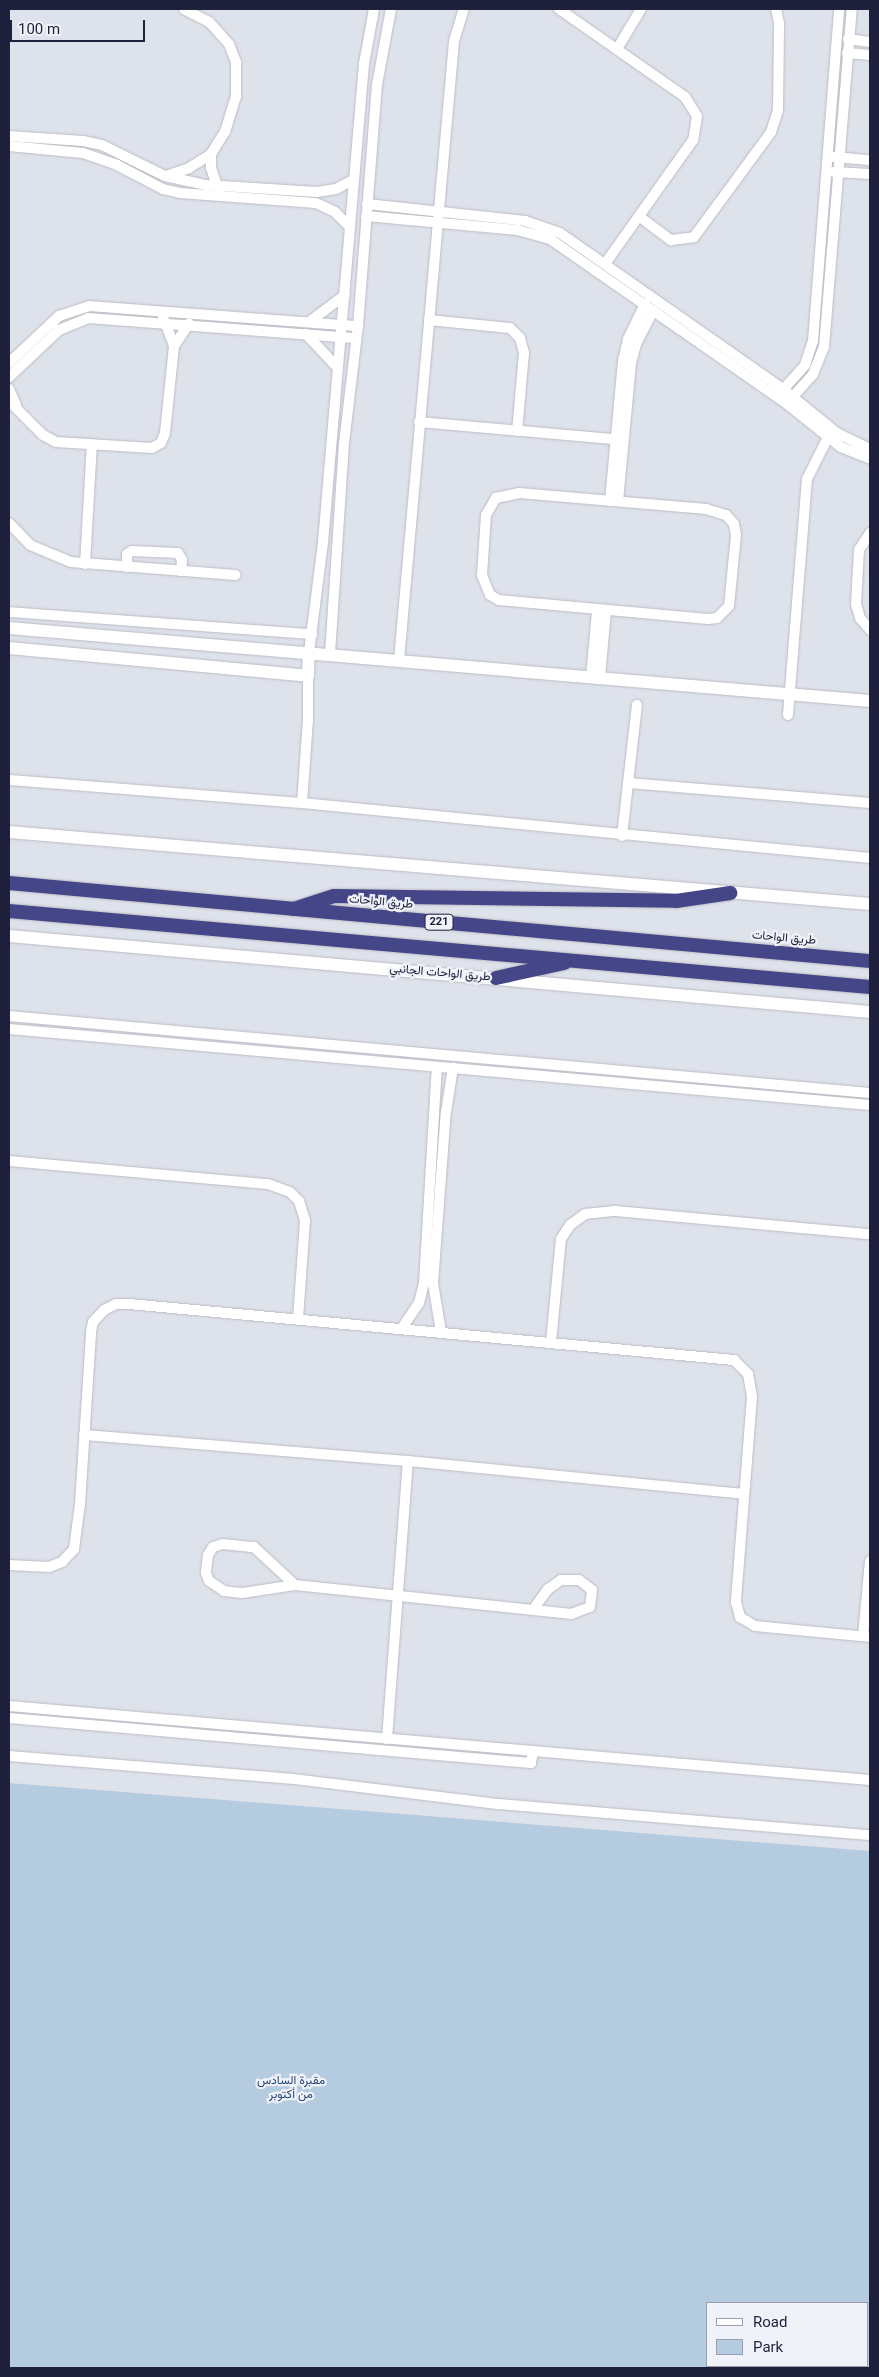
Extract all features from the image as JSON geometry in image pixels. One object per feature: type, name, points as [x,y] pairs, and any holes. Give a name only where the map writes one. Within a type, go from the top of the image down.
[{"type":"highway","name":"طريق الواحات","points":[[9,883],[870,961]]},
{"type":"highway","points":[[294,909],[334,896],[676,901],[730,893]]},
{"type":"highway","name":"221","points":[[9,911],[870,987]]},
{"type":"highway","points":[[496,978],[578,960]]},
{"type":"street","points":[[164,176],[189,168],[211,154],[226,132],[234,108],[236,62],[229,44],[216,28],[184,9]]},
{"type":"street","points":[[302,803],[308,720],[309,652],[345,295],[364,64],[374,9]]},
{"type":"street","points":[[330,654],[344,443],[358,326],[377,85],[391,9]]},
{"type":"street","points":[[399,660],[454,41],[464,9]]},
{"type":"street","points":[[559,9],[685,97],[697,120],[693,140],[606,264]]},
{"type":"street","points":[[617,49],[641,9]]},
{"type":"street","points":[[640,217],[671,240],[694,238],[771,132],[778,110],[779,23],[776,9]]},
{"type":"street","points":[[790,400],[817,367],[824,342],[834,157],[839,9]]},
{"type":"street","points":[[834,157],[852,9]]},
{"type":"street","points":[[848,39],[870,42]]},
{"type":"street","points":[[847,54],[870,55]]},
{"type":"street","points":[[9,136],[83,141],[102,145],[164,176],[219,191],[316,203],[335,212],[350,227]]},
{"type":"street","points":[[9,146],[83,153],[117,165],[163,189],[317,192],[336,190],[354,180]]},
{"type":"street","points":[[211,154],[213,174],[219,191]]},
{"type":"street","points":[[834,157],[870,160]]},
{"type":"street","points":[[833,172],[870,174]]},
{"type":"street","points":[[780,393],[805,365],[813,341],[833,172]]},
{"type":"street","points":[[367,204],[537,224],[571,239],[780,393],[836,432],[870,450]]},
{"type":"street","points":[[366,216],[517,230],[545,237],[561,245],[649,307],[780,393]]},
{"type":"street","points":[[309,322],[345,295]]},
{"type":"street","points":[[9,363],[51,322],[74,309],[100,306],[358,326]]},
{"type":"street","points":[[614,501],[624,384],[625,348],[649,307]]},
{"type":"street","points":[[164,311],[163,322],[174,346]]},
{"type":"street","points":[[9,377],[60,330],[79,320],[101,317],[356,338]]},
{"type":"street","points":[[429,320],[510,328],[520,338],[524,353],[517,431]]},
{"type":"street","points":[[9,389],[13,404],[49,439],[147,449],[161,442],[174,346],[189,324]]},
{"type":"street","points":[[306,334],[338,368]]},
{"type":"street","points":[[813,341],[824,342]]},
{"type":"street","points":[[614,501],[615,439],[624,384]]},
{"type":"street","points":[[790,400],[828,437],[870,459]]},
{"type":"street","points":[[419,422],[615,439]]},
{"type":"street","points":[[788,715],[807,479],[828,437]]},
{"type":"street","points":[[85,564],[92,444]]},
{"type":"street","points":[[505,494],[614,501],[706,509],[726,515],[734,524],[736,535],[731,597],[723,613],[708,619],[601,611],[510,603],[490,595],[482,575],[486,515],[489,505],[505,494]]},
{"type":"street","points":[[9,523],[43,552],[85,564],[235,575]]},
{"type":"street","points":[[870,532],[859,550],[856,604],[860,618],[870,630]]},
{"type":"street","points":[[127,567],[127,554],[132,551],[178,553],[182,560],[181,571]]},
{"type":"street","points":[[596,677],[601,611]]},
{"type":"street","points":[[9,612],[312,634]]},
{"type":"street","points":[[9,628],[870,701]]},
{"type":"street","points":[[9,648],[308,676]]},
{"type":"street","points":[[622,836],[637,705]]},
{"type":"street","points":[[9,780],[302,803],[622,836],[870,858]]},
{"type":"street","points":[[628,782],[870,803]]},
{"type":"street","points":[[9,832],[870,904]]},
{"type":"street","name":"طريق الواحات الجانبي","points":[[9,936],[870,1012]]},
{"type":"street","points":[[9,1016],[870,1093]]},
{"type":"street","points":[[68,1035],[71,1021]]},
{"type":"street","points":[[9,1030],[870,1105]]},
{"type":"street","points":[[261,1052],[262,1039]]},
{"type":"street","points":[[402,1328],[419,1302],[424,1283],[437,1067]]},
{"type":"street","points":[[441,1332],[433,1283],[446,1112],[454,1068]]},
{"type":"street","points":[[9,1161],[268,1184],[290,1192],[298,1201],[305,1221],[298,1319]]},
{"type":"street","points":[[551,1342],[561,1238],[570,1225],[585,1214],[615,1211],[870,1234]]},
{"type":"street","points":[[9,1564],[50,1567],[62,1562],[74,1549],[84,1435],[90,1332],[98,1314],[110,1306],[129,1304],[725,1356],[742,1365],[751,1385],[752,1396],[736,1602],[740,1617],[755,1626],[867,1636],[870,1561]]},
{"type":"street","points":[[84,1435],[408,1461],[744,1494]]},
{"type":"street","points":[[387,1739],[408,1461]]},
{"type":"street","points":[[295,1585],[254,1547],[223,1544],[213,1548],[205,1564],[209,1581],[224,1591],[242,1593],[295,1585],[398,1594],[579,1614],[590,1607],[592,1590],[579,1580],[562,1580],[548,1589],[534,1608]]},
{"type":"street","points":[[9,1706],[870,1780]]},
{"type":"street","points":[[9,1718],[531,1763],[533,1752]]},
{"type":"street","points":[[186,1734],[187,1722]]},
{"type":"street","points":[[9,1756],[294,1779],[498,1804],[870,1835]]},
{"type":"green space","name":"مقبرة السادس من أكتوبر","points":[[9,1783],[870,1851],[870,2368],[9,2368]]}]
